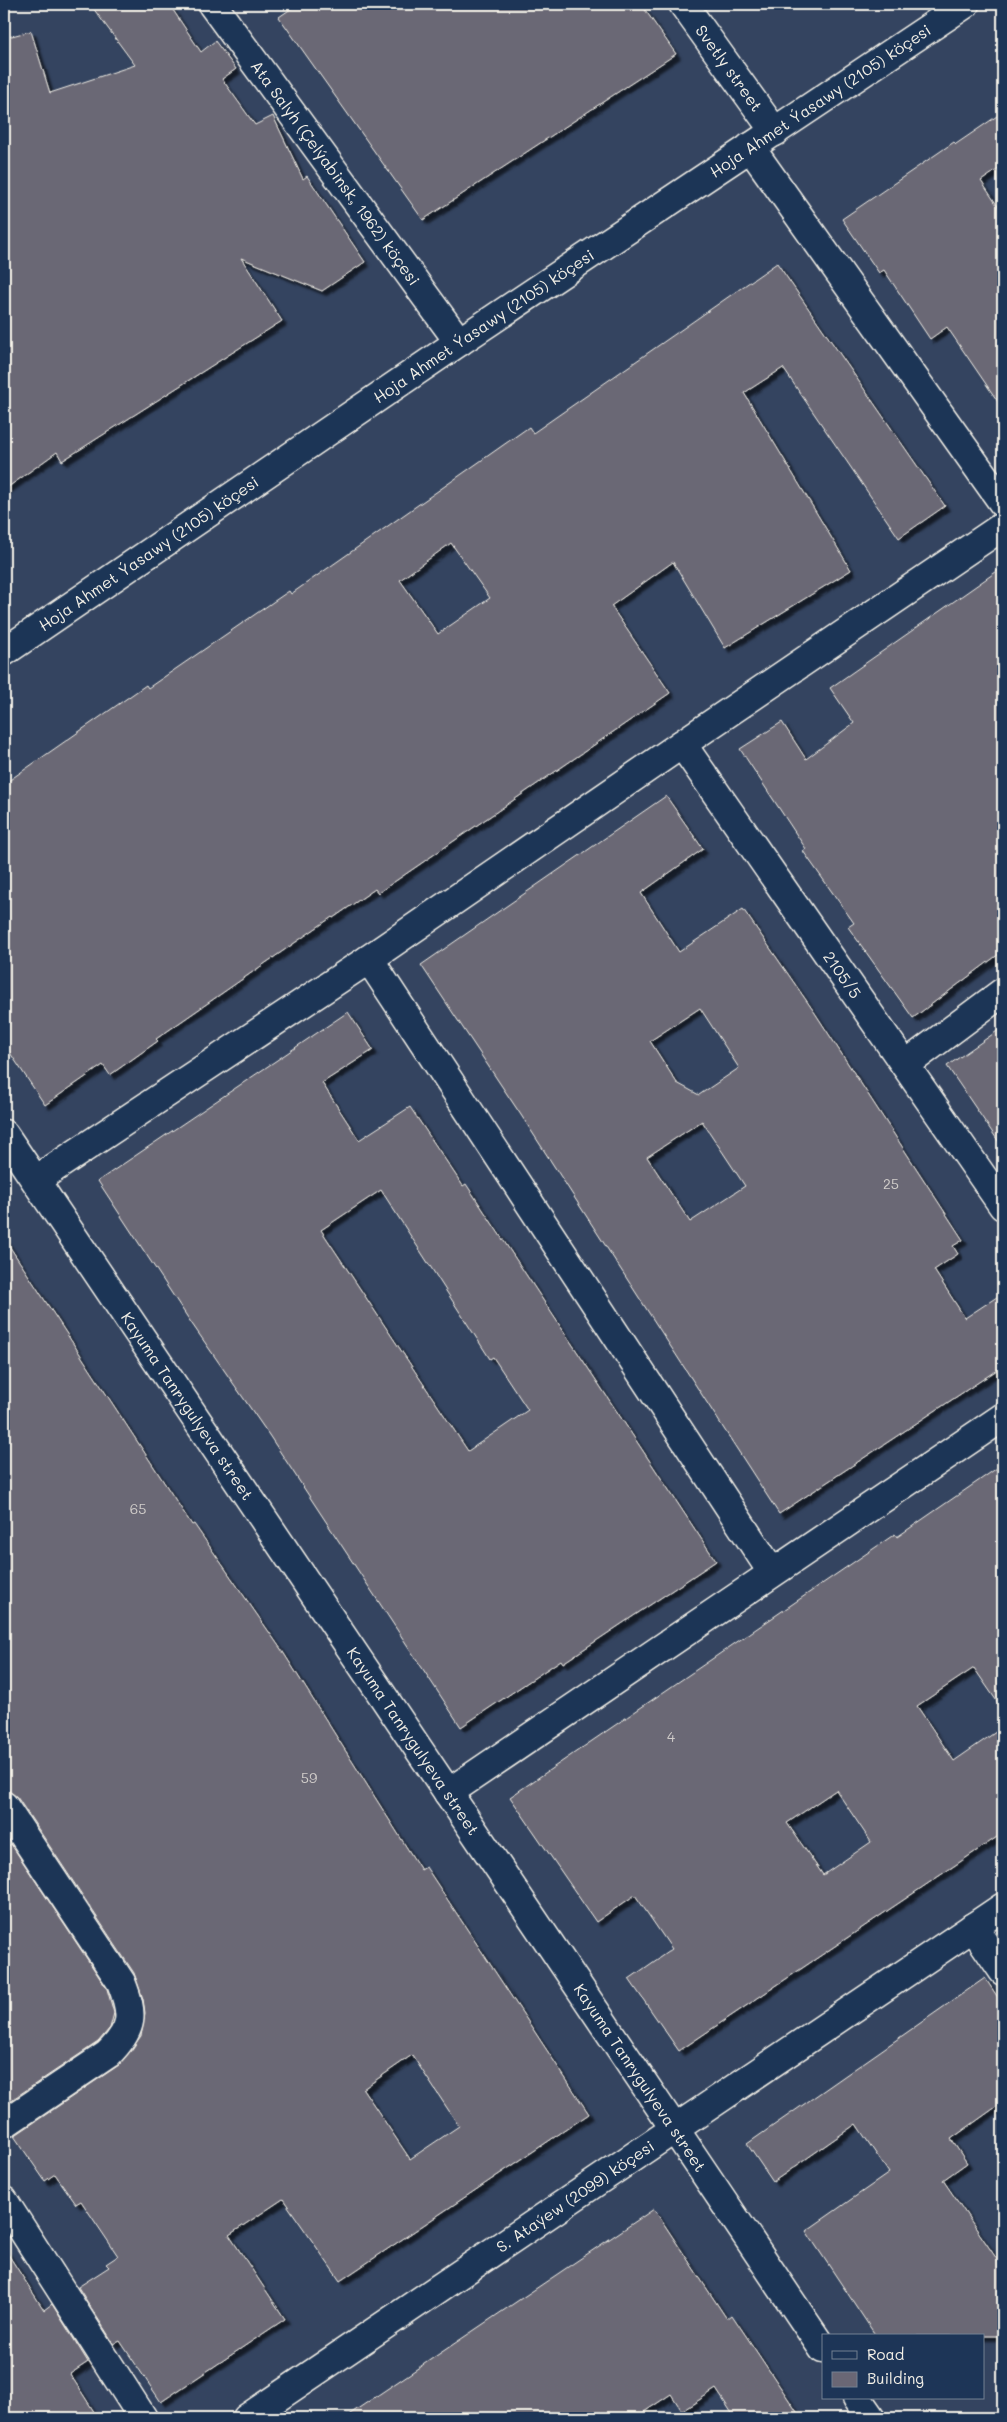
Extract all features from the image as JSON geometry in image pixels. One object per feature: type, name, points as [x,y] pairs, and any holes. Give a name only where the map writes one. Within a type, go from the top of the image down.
[{"type":"street","name":"Ata Salyh (Çelýabinsk, 1962) köçesi","points":[[212,4],[459,342]]},
{"type":"street","name":"Svetly street","points":[[683,4],[775,132]]},
{"type":"street","name":"Hoja Ahmet Ýasawy (2105) köçesi","points":[[4,652],[459,342],[965,4]]},
{"type":"street","points":[[750,147],[1003,503]]},
{"type":"street","points":[[36,1180],[369,959],[1003,526]]},
{"type":"street","name":"2105/5","points":[[682,744],[1003,1206]]},
{"type":"street","points":[[369,959],[772,1572]]},
{"type":"street","points":[[905,1065],[1003,992]]},
{"type":"street","name":"Kayuma Tanrygulyeva street","points":[[4,1134],[822,2348]]},
{"type":"street","points":[[448,1793],[1003,1416]]},
{"type":"street","points":[[4,1806],[121,1982],[130,2003],[131,2023],[122,2040],[108,2054],[4,2124]]},
{"type":"street","name":"S. Ataýew (2099) köçesi","points":[[247,2418],[1003,1907]]},
{"type":"street","points":[[973,1927],[1003,1971]]},
{"type":"street","points":[[4,2201],[143,2418]]},
{"type":"street","points":[[858,2400],[871,2418]]},
{"type":"building","points":[[90,4],[169,4],[201,52],[215,41],[236,69],[222,79],[255,125],[273,116],[303,179],[307,176],[365,262],[322,291],[241,258],[282,321],[62,461],[57,452],[4,490],[4,38],[31,31],[50,93],[135,65]]},
{"type":"building","points":[[298,4],[641,4],[676,54],[423,220],[279,17]]},
{"type":"building","points":[[1003,112],[1003,166],[981,181],[1003,214],[1003,409],[947,327],[930,339],[884,270],[879,273],[842,219],[954,142],[956,144]]},
{"type":"building","points":[[777,263],[945,506],[899,538],[783,368],[744,393],[851,570],[725,648],[673,562],[611,606],[670,693],[378,893],[375,889],[332,917],[156,1039],[158,1041],[110,1075],[103,1065],[45,1105],[4,1044],[4,784],[146,685],[148,688],[289,591],[291,594],[529,427],[533,433]],"holes":[[[451,543],[490,598],[438,634],[400,580]]]},
{"type":"building","points":[[1003,567],[1003,951],[913,1018],[848,927],[854,923],[803,851],[806,849],[740,749],[782,722],[806,759],[854,723],[830,688]]},
{"type":"building","points":[[666,796],[703,849],[641,893],[679,952],[743,909],[815,1013],[963,1240],[953,1246],[958,1254],[934,1270],[965,1318],[1003,1293],[1003,1366],[779,1514],[521,1115],[421,965]],"holes":[[[700,1008],[739,1068],[699,1095],[677,1083],[650,1041]],[[702,1121],[745,1186],[690,1222],[647,1157]]]},
{"type":"building","points":[[348,1012],[373,1050],[322,1083],[359,1140],[410,1107],[463,1186],[466,1184],[716,1561],[563,1663],[561,1660],[461,1727],[269,1435],[190,1321],[98,1181]],"holes":[[[381,1190],[490,1359],[493,1357],[528,1410],[468,1451],[321,1230]]]},
{"type":"building","points":[[1003,1027],[1003,1148],[947,1066]]},
{"type":"building","points":[[4,1238],[192,1525],[194,1524],[283,1652],[421,1870],[426,1867],[589,2114],[340,2281],[283,2199],[229,2235],[285,2319],[161,2402],[120,2341],[114,2344],[78,2287],[109,2267],[106,2264],[118,2256],[81,2201],[76,2204],[55,2174],[45,2181],[14,2136],[119,2065],[141,2036],[145,2013],[143,1999],[134,1973],[17,1797],[10,1792],[4,1782]],"holes":[[[412,2055],[459,2126],[410,2159],[363,2089]]]},
{"type":"building","points":[[1003,1464],[1003,1710],[974,1668],[917,1706],[954,1761],[1003,1727],[1003,1833],[679,2051],[629,1979],[672,1949],[635,1895],[596,1922],[510,1797],[895,1534],[897,1537]],"holes":[[[836,1790],[871,1842],[823,1875],[787,1823]]]},
{"type":"building","points":[[11,1844],[107,1989],[114,2013],[110,2028],[98,2042],[4,2105],[4,1849]]},
{"type":"building","points":[[985,1978],[1003,2005],[1003,2102],[951,2139],[967,2163],[943,2180],[1003,2268],[1003,2336],[984,2336],[984,2334],[875,2334],[806,2231],[889,2173],[856,2124],[773,2182],[747,2144]]},
{"type":"building","points":[[654,2209],[727,2319],[732,2315],[801,2418],[735,2418],[716,2389],[682,2411],[671,2394],[635,2418],[344,2418]]},
{"type":"building","points":[[4,2248],[44,2310],[52,2304],[88,2362],[70,2374],[98,2418],[4,2418]]}]
